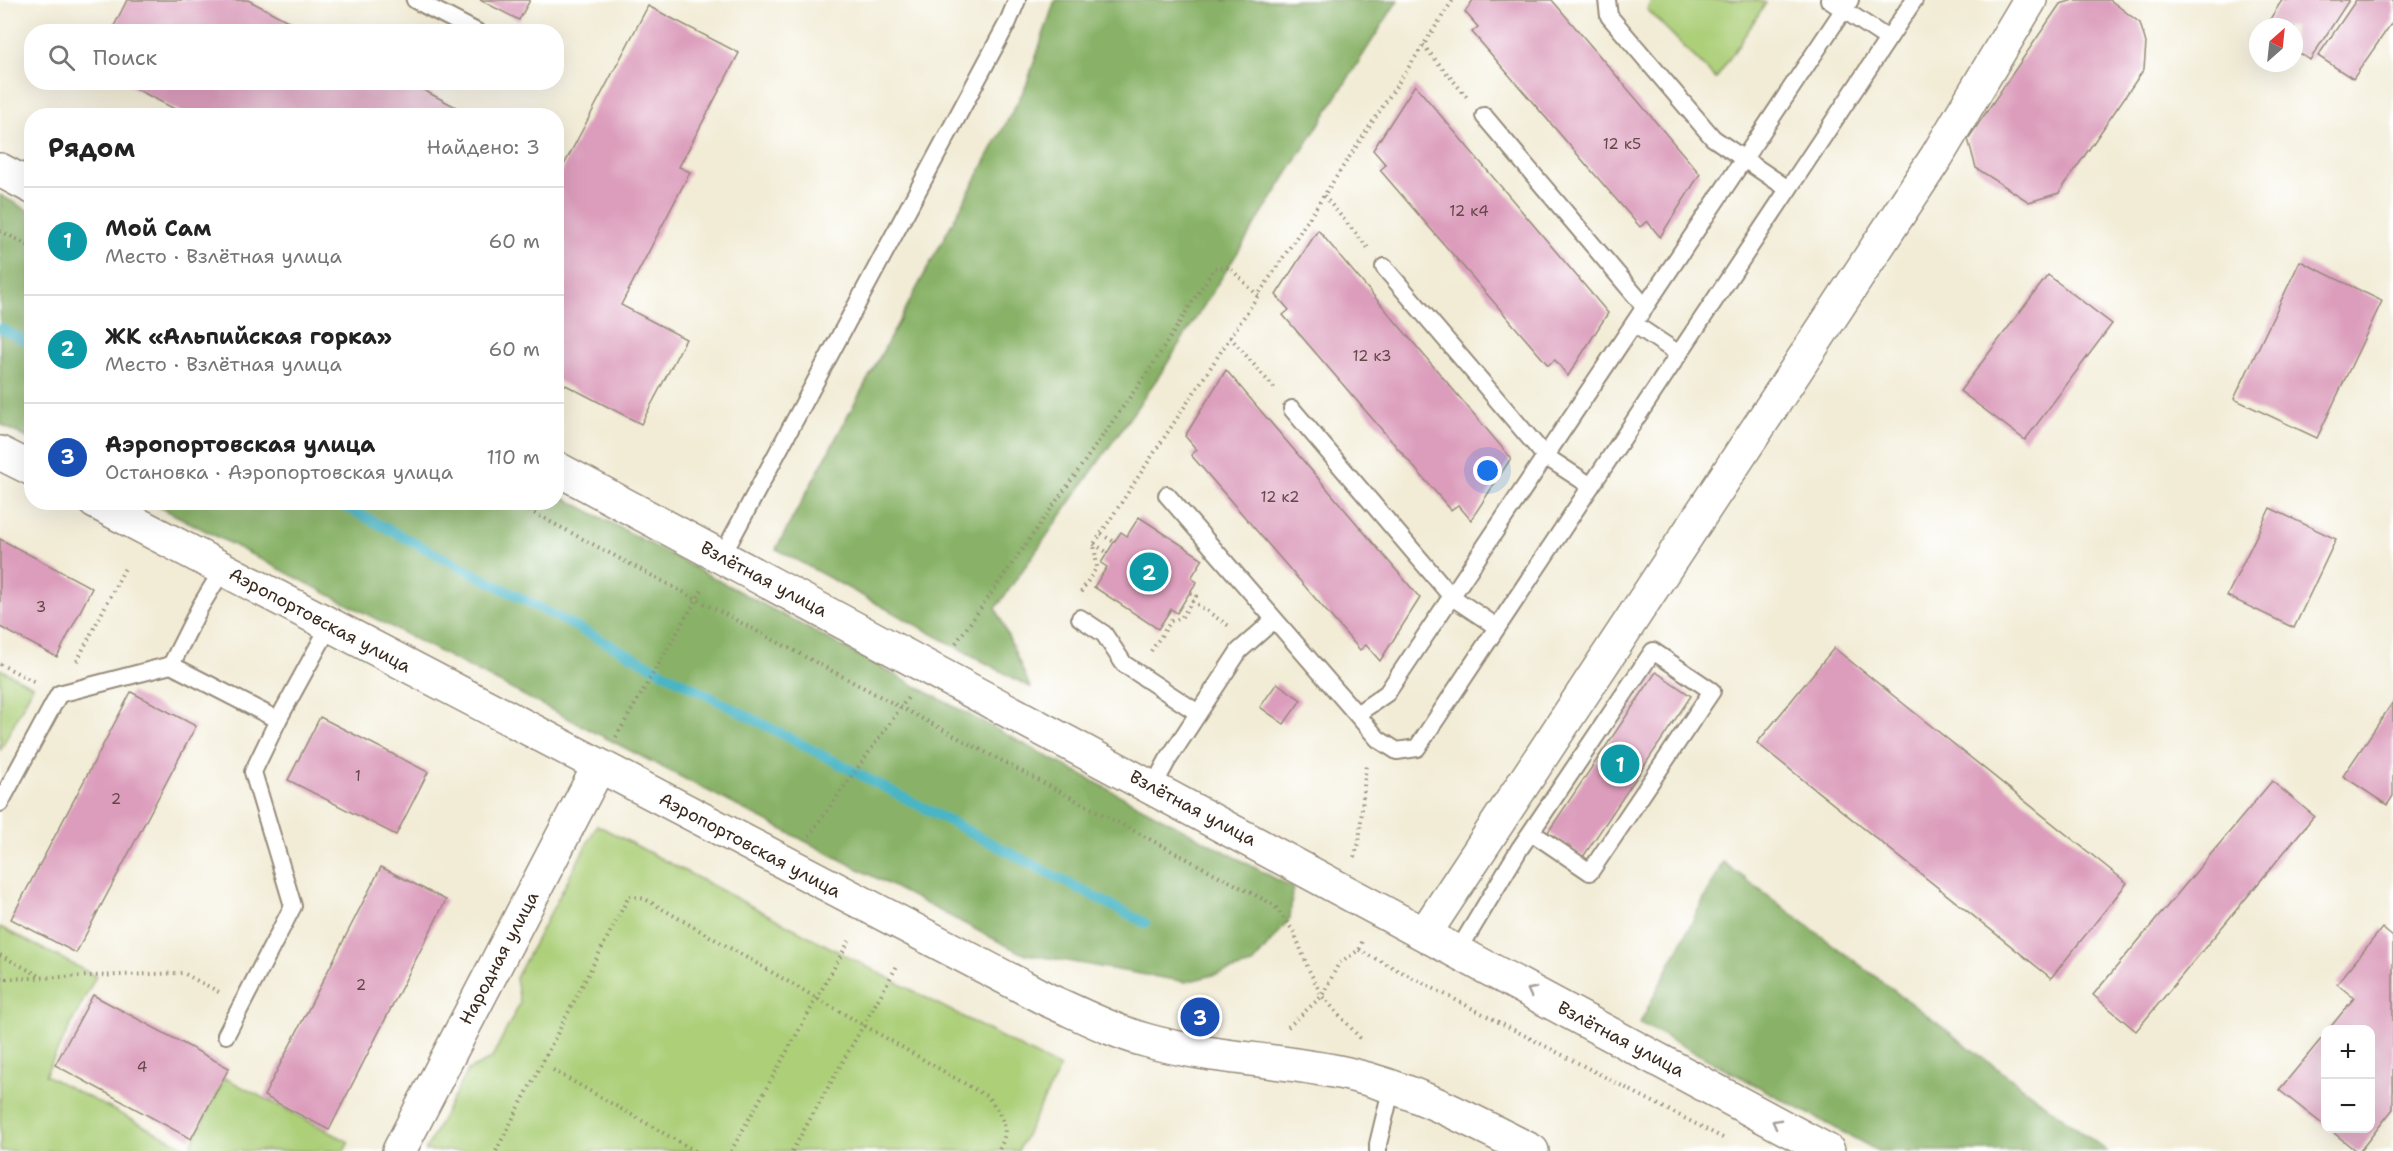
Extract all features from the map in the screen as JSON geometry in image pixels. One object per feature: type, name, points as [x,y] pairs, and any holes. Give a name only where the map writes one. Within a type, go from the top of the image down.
[{"type":"street","points":[[1425,933],[1937,156],[2030,0]]},
{"type":"street","points":[[0,170],[24,183]]},
{"type":"street","points":[[0,453],[24,465]]},
{"type":"street","name":"Взлётная улица","points":[[564,472],[1828,1151]]},
{"type":"street","name":"Аэропортовская улица","points":[[110,510],[1048,1000],[1144,1040],[1192,1051],[1346,1074],[1392,1086],[1437,1104],[1532,1151]]},
{"type":"street","name":"Народная улица","points":[[399,1151],[599,766]]},
{"type":"lane","points":[[415,0],[462,24]]},
{"type":"lane","points":[[722,556],[1008,22],[1017,0]]},
{"type":"lane","points":[[1607,0],[1609,16],[1713,138],[1788,189]]},
{"type":"lane","points":[[1829,0],[1847,5],[1888,39]]},
{"type":"lane","points":[[1167,495],[1378,739],[1397,751],[1417,748],[1914,0]]},
{"type":"lane","points":[[1357,714],[1387,693],[1847,5]]},
{"type":"lane","points":[[1484,116],[1645,307]]},
{"type":"lane","points":[[1384,267],[1545,456],[1591,486]]},
{"type":"lane","points":[[1634,324],[1679,354]]},
{"type":"lane","points":[[1292,409],[1452,597],[1497,627]]},
{"type":"lane","points":[[171,665],[200,607],[223,569]]},
{"type":"lane","points":[[1080,618],[1104,634],[1124,664],[1198,713]]},
{"type":"lane","points":[[1153,787],[1167,761],[1239,651],[1274,620]]},
{"type":"lane","points":[[226,1035],[293,906],[253,772],[278,720],[330,625]]},
{"type":"lane","points":[[1458,951],[1531,832],[1653,651],[1712,691],[1590,872],[1531,832]]},
{"type":"lane","points":[[0,803],[59,694],[171,665],[278,720]]},
{"type":"lane","points":[[1378,1151],[1392,1086]]},
{"type":"path","points":[[1080,618],[1076,599],[1097,567],[1094,544],[1453,0]]},
{"type":"path","points":[[1423,45],[1484,116]]},
{"type":"path","points":[[1324,196],[1384,267]]},
{"type":"path","points":[[0,231],[24,244]]},
{"type":"path","points":[[788,864],[930,668],[960,639],[1152,366],[1214,268],[1229,267],[1258,296]]},
{"type":"path","points":[[1230,337],[1292,409]]},
{"type":"path","points":[[528,510],[1274,905],[1294,932],[1322,996],[1362,1041]]},
{"type":"path","points":[[1101,534],[1114,543]]},
{"type":"path","points":[[1094,544],[1108,553]]},
{"type":"path","points":[[599,766],[722,556]]},
{"type":"path","points":[[0,664],[59,694],[125,568]]},
{"type":"path","points":[[1137,672],[1170,621],[1181,618],[1191,604],[1196,596],[1190,592]]},
{"type":"path","points":[[1183,602],[1191,604],[1251,640]]},
{"type":"path","points":[[1353,861],[1359,843],[1369,728]]},
{"type":"path","points":[[495,1151],[629,896],[645,899],[988,1097],[1004,1119],[1005,1139],[998,1151]]},
{"type":"path","points":[[1283,1032],[1322,996],[1339,963],[1359,950],[1364,937]]},
{"type":"path","points":[[731,1151],[849,941]]},
{"type":"path","points":[[1359,950],[1726,1140]]},
{"type":"path","points":[[0,955],[43,978]]},
{"type":"path","points":[[792,1151],[897,966]]},
{"type":"path","points":[[0,979],[183,973],[243,1004]]},
{"type":"path","points":[[553,1070],[695,1151]]},
{"type":"green space","points":[[1055,0],[1398,0],[1161,373],[996,608],[1030,687],[776,549],[1026,86]]},
{"type":"green space","points":[[1652,0],[1755,0],[1766,3],[1716,79],[1647,9]]},
{"type":"green space","points":[[0,195],[24,208],[24,436],[0,424]]},
{"type":"green space","points":[[564,498],[1293,888],[1290,918],[1252,965],[1186,982],[1021,953],[166,510],[564,510]]},
{"type":"green space","points":[[0,669],[33,686],[0,751]]},
{"type":"green space","points":[[597,825],[1060,1068],[1018,1151],[425,1151],[468,1070],[491,1059],[520,1003],[516,978]]},
{"type":"green space","points":[[1723,862],[2107,1151],[1878,1151],[1640,1023]]},
{"type":"green space","points":[[0,927],[96,976],[45,1075],[189,1149],[225,1078],[349,1142],[344,1151],[0,1151]]},
{"type":"building","points":[[127,0],[248,0],[294,24],[115,24]]},
{"type":"building","points":[[480,0],[530,0],[519,20]]},
{"type":"building","points":[[1473,0],[1552,0],[1700,174],[1660,237],[1647,221],[1640,227],[1472,32],[1478,27],[1465,12]]},
{"type":"building","points":[[2074,0],[2110,0],[2140,23],[2146,43],[2144,69],[2059,193],[2029,202],[1976,168],[1968,139],[2060,4]]},
{"type":"building","points":[[2282,0],[2349,0],[2310,60],[2303,56],[2303,18],[2271,18]]},
{"type":"building","points":[[2356,0],[2393,0],[2393,21],[2353,79],[2318,56]]},
{"type":"building","points":[[648,6],[739,53],[679,167],[690,172],[621,305],[686,339],[641,424],[564,384],[564,165]]},
{"type":"building","points":[[1415,85],[1608,313],[1568,376],[1555,360],[1548,365],[1380,170],[1386,165],[1373,150]]},
{"type":"building","points":[[138,90],[423,90],[458,108],[173,108]]},
{"type":"building","points":[[1318,230],[1511,458],[1471,520],[1458,505],[1451,510],[1283,315],[1289,310],[1276,295]]},
{"type":"building","points":[[2300,261],[2382,301],[2317,438],[2234,399]]},
{"type":"building","points":[[2048,275],[2112,324],[2025,440],[1960,391]]},
{"type":"building","points":[[1226,370],[1420,598],[1380,661],[1366,645],[1360,650],[1191,455],[1197,450],[1185,436]]},
{"type":"building","points":[[2270,508],[2336,539],[2294,628],[2227,596]]},
{"type":"building","points":[[1139,517],[1203,559],[1191,578],[1197,582],[1177,613],[1171,609],[1158,629],[1094,587],[1107,567],[1101,563],[1114,542],[1121,532],[1127,536]]},
{"type":"building","points":[[0,539],[92,588],[57,657],[0,627]]},
{"type":"building","points":[[1834,648],[2127,883],[2051,978],[1757,743]]},
{"type":"building","points":[[1656,672],[1691,696],[1583,857],[1548,832]]},
{"type":"building","points":[[1277,683],[1301,700],[1284,724],[1260,707]]},
{"type":"building","points":[[131,692],[196,726],[76,953],[11,919]]},
{"type":"building","points":[[2393,702],[2393,796],[2387,805],[2343,776]]},
{"type":"building","points":[[320,717],[428,772],[396,835],[288,780]]},
{"type":"building","points":[[2272,781],[2314,816],[2136,1031],[2093,995]]},
{"type":"building","points":[[381,867],[446,900],[329,1130],[264,1096]]},
{"type":"building","points":[[2382,928],[2393,937],[2393,1109],[2375,1132],[2375,1025],[2332,1025],[2354,998],[2337,984]]},
{"type":"building","points":[[93,995],[229,1068],[191,1139],[55,1065]]},
{"type":"building","points":[[2321,1039],[2321,1123],[2279,1090]]},
{"type":"building","points":[[2334,1133],[2374,1133],[2360,1151],[2356,1151]]},
{"type":"waterway","points":[[0,328],[24,340]]},
{"type":"waterway","points":[[351,510],[1145,923]]},
{"type":"place","name":"ЖК «Альпийская горка»","points":[[1149,572]]},
{"type":"place","name":"Мой Сам","points":[[1620,764]]},
{"type":"place","name":"Аэропортовская улица","points":[[1200,1017]]}]
